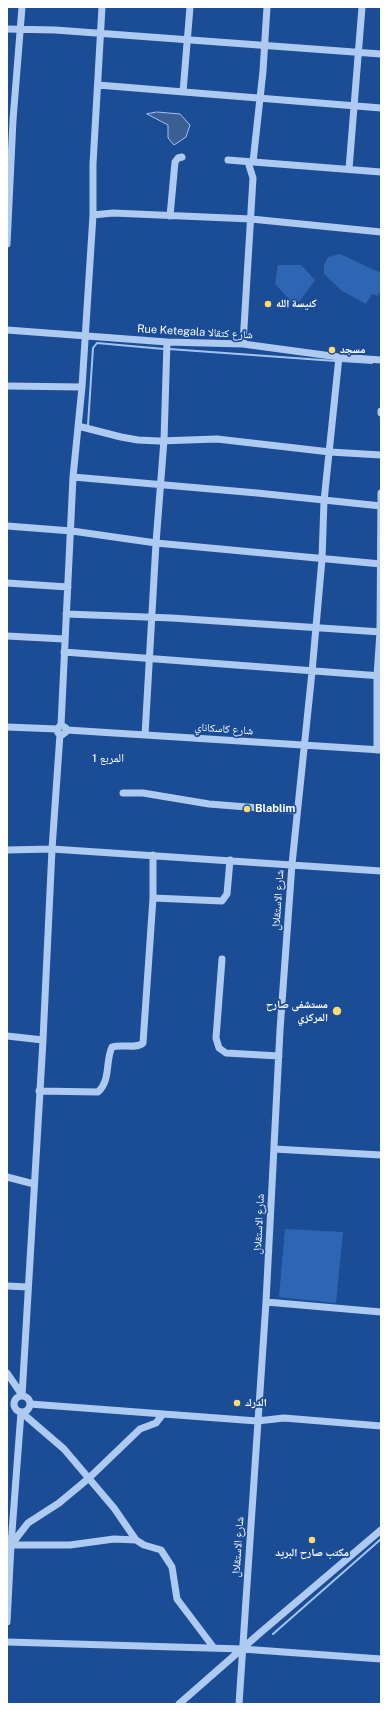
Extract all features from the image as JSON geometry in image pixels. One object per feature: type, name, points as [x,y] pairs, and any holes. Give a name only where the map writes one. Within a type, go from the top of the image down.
[{"type":"street","points":[[7,244],[10,120],[22,7]]},
{"type":"street","points":[[22,1396],[52,849],[61,730],[64,639],[72,531],[73,477],[82,388],[93,215],[93,164],[102,7]]},
{"type":"street","points":[[183,92],[190,7]]},
{"type":"street","points":[[243,344],[253,178],[250,162],[265,46],[267,7]]},
{"type":"street","points":[[349,169],[362,7]]},
{"type":"street","points":[[7,29],[100,34],[381,54]]},
{"type":"street","points":[[98,85],[381,108]]},
{"type":"street","points":[[170,216],[175,164],[177,159],[182,157]]},
{"type":"street","points":[[228,160],[381,172]]},
{"type":"street","points":[[93,215],[113,213],[251,219],[381,232]]},
{"type":"street","name":"Rue Ketegala شارع كتقالا","points":[[7,330],[167,342],[243,344],[339,357],[381,360]]},
{"type":"street","points":[[145,735],[151,617],[164,440],[167,342]]},
{"type":"street","name":"شارع الاستقلال","points":[[239,1704],[266,1302],[279,1056],[292,864],[312,672],[322,559],[324,500],[339,357]]},
{"type":"street","points":[[7,386],[82,388]]},
{"type":"street","points":[[78,426],[138,440],[217,439],[330,452],[381,455]]},
{"type":"street","points":[[73,477],[160,486],[257,493],[381,506]]},
{"type":"street","points":[[379,750],[381,493]]},
{"type":"street","points":[[7,526],[72,531],[156,543],[380,564]]},
{"type":"street","points":[[7,583],[68,587]]},
{"type":"street","points":[[66,614],[151,617],[380,632]]},
{"type":"street","points":[[7,636],[64,639]]},
{"type":"street","points":[[64,652],[379,676]]},
{"type":"street","name":"شارع كاسكاناي","points":[[7,727],[379,750]]},
{"type":"street","points":[[123,793],[142,793],[209,804],[297,811]]},
{"type":"street","points":[[7,850],[52,849],[381,870]]},
{"type":"street","points":[[39,1091],[98,1092],[103,1087],[107,1077],[109,1054],[112,1047],[119,1045],[138,1046],[143,1043],[153,898],[153,855]]},
{"type":"street","points":[[153,898],[222,902],[227,894],[230,860]]},
{"type":"street","points":[[222,959],[216,1038],[219,1048],[226,1053],[279,1056]]},
{"type":"street","points":[[7,1036],[42,1040]]},
{"type":"street","points":[[274,1149],[381,1155]]},
{"type":"street","points":[[7,1177],[34,1184]]},
{"type":"street","points":[[7,1286],[28,1287]]},
{"type":"street","points":[[266,1302],[381,1312]]},
{"type":"street","points":[[7,1373],[22,1396],[28,1399],[30,1404]]},
{"type":"street","points":[[22,1396],[16,1398],[10,1404],[64,1449],[114,1508],[136,1540],[144,1545],[161,1550],[172,1567],[176,1599],[214,1648]]},
{"type":"street","points":[[21,1412],[28,1409],[30,1404]]},
{"type":"street","points":[[30,1404],[257,1421],[284,1418],[381,1426]]},
{"type":"street","points":[[7,1622],[9,1550],[21,1412]]},
{"type":"street","points":[[9,1550],[28,1523],[59,1503],[89,1478],[140,1429],[156,1423],[163,1414]]},
{"type":"street","points":[[179,1704],[381,1530]]},
{"type":"street","points":[[9,1550],[70,1545],[114,1539],[136,1540]]},
{"type":"street","points":[[7,1642],[242,1649],[381,1659]]},
{"type":"shaded area","points":[[157,112],[180,114],[190,125],[186,137],[174,145],[168,138],[168,125],[147,114]]},
{"type":"shaded area","points":[[340,254],[381,273],[381,289],[378,296],[372,294],[366,304],[342,291],[324,274],[324,265],[328,257]]},
{"type":"shaded area","points":[[278,265],[301,265],[315,280],[299,302],[287,302],[288,298],[275,284]]},
{"type":"shaded area","points":[[285,1229],[343,1232],[336,1303],[279,1297]]},
{"type":"waterway","points":[[88,425],[93,348],[97,343],[164,349]]},
{"type":"waterway","points":[[169,349],[336,361]]},
{"type":"waterway","points":[[341,361],[372,363]]},
{"type":"waterway","points":[[273,1634],[381,1539]]},
{"type":"place","name":"كنيسة الله","points":[[268,304]]},
{"type":"place","name":"مسجد","points":[[332,350]]},
{"type":"place","name":"Blablim","points":[[247,809]]},
{"type":"place","name":"مستشفى صارح المركزي","points":[[337,1011]]},
{"type":"place","name":"الدرك","points":[[237,1403]]},
{"type":"place","name":"مكتب صارح البريد","points":[[312,1540]]},
{"type":"district","name":"المربع 1","points":[[108,758]]}]
